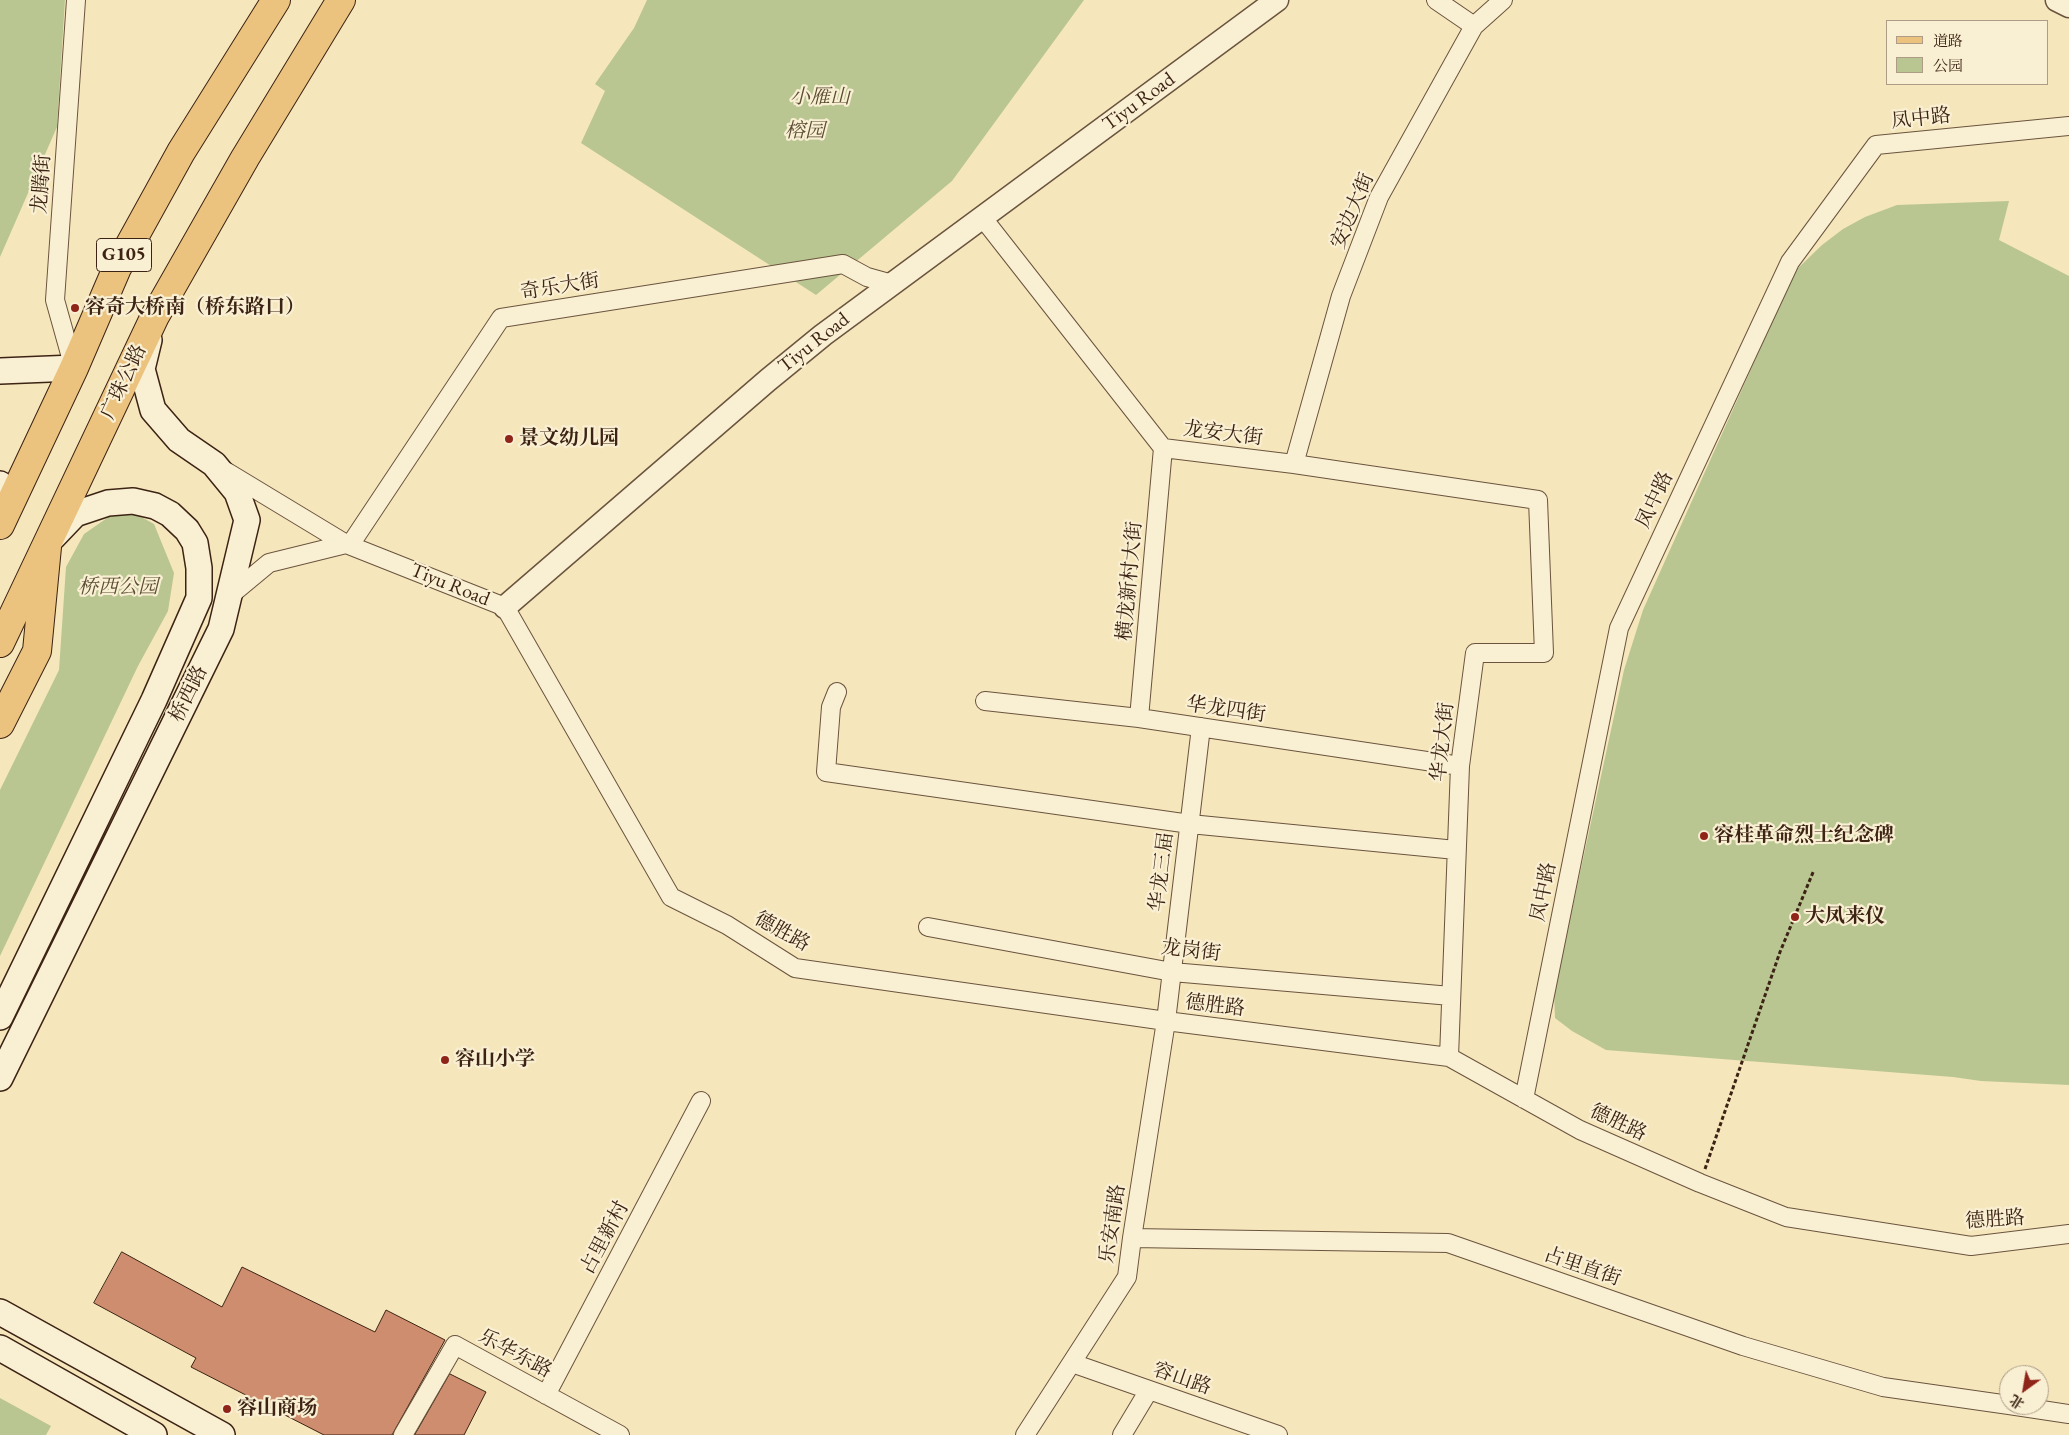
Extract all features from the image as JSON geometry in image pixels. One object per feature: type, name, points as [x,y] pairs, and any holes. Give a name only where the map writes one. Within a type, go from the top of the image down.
[{"type":"main road","name":"G105","points":[[2,519],[74,368],[122,260],[181,152],[276,0]]},
{"type":"main road","name":"广珠公路","points":[[0,643],[155,316],[245,158],[341,0]]},
{"type":"main road","name":"桥西路","points":[[0,1078],[221,629],[246,520],[237,492],[214,464],[179,440],[153,410],[142,369],[155,316]]},
{"type":"main road","points":[[0,371],[74,368]]},
{"type":"main road","points":[[0,484],[2,519]]},
{"type":"main road","name":"桥西路","points":[[0,1017],[154,700],[199,598],[199,568],[194,543],[187,530],[170,514],[155,506],[132,501],[108,503],[75,514],[48,543]]},
{"type":"main road","points":[[0,724],[37,651],[48,543]]},
{"type":"main road","points":[[0,1312],[222,1435]]},
{"type":"main road","points":[[0,1348],[154,1435]]},
{"type":"street","name":"龙腾街","points":[[74,368],[55,300],[76,0]]},
{"type":"street","name":"Tiyu Road","points":[[214,464],[348,544],[505,607],[768,380],[823,335],[1277,0]]},
{"type":"street","points":[[1436,0],[1474,26]]},
{"type":"street","name":"安边大街","points":[[1294,464],[1341,296],[1379,197],[1474,26],[1503,0]]},
{"type":"street","points":[[2057,0],[2069,6]]},
{"type":"street","name":"凤中路","points":[[1524,1099],[1619,628],[1790,262],[1876,145],[2069,126]]},
{"type":"street","name":"龙安大街","points":[[982,217],[1163,448],[1294,464],[1538,500]]},
{"type":"street","name":"奇乐大街","points":[[348,544],[501,318],[843,264],[867,277],[892,284]]},
{"type":"street","name":"横龙新村大街","points":[[1140,718],[1163,448]]},
{"type":"street","name":"华龙大街","points":[[1449,1057],[1460,766],[1475,653],[1544,653],[1538,500]]},
{"type":"street","points":[[228,597],[269,563],[348,544]]},
{"type":"street","name":"德胜路","points":[[505,607],[671,897],[727,925],[795,968],[1166,1022],[1449,1057],[1580,1130],[1700,1184],[1786,1217],[1971,1246],[2069,1234]]},
{"type":"street","points":[[837,692],[830,707],[826,772],[1190,824],[1456,850]]},
{"type":"street","name":"华龙四街","points":[[985,701],[1140,718],[1460,766]]},
{"type":"street","name":"华龙三届","points":[[1166,1022],[1201,728]]},
{"type":"street","name":"龙岗街","points":[[928,927],[1172,972],[1451,996]]},
{"type":"street","name":"乐安南路","points":[[1025,1435],[1127,1277],[1166,1022]]},
{"type":"street","name":"占里新村","points":[[546,1394],[701,1101]]},
{"type":"street","name":"占里直街","points":[[1132,1238],[1448,1243],[1771,1355],[1883,1387],[1999,1404]]},
{"type":"street","name":"乐华东路","points":[[403,1435],[455,1345],[620,1435]]},
{"type":"street","name":"容山路","points":[[1072,1363],[1278,1435]]},
{"type":"street","points":[[1122,1435],[1149,1390]]},
{"type":"street","name":"占里直街","points":[[2049,1411],[2069,1414]]},
{"type":"path","points":[[1700,1184],[1780,952],[1814,870]]},
{"type":"green space","points":[[0,0],[65,0],[57,127],[0,257]]},
{"type":"green space","name":"小雁山","points":[[647,0],[1084,0],[952,181],[816,295],[581,143],[605,91],[595,84],[634,28]]},
{"type":"green space","points":[[2009,201],[1999,240],[2069,276],[2069,1085],[1981,1081],[1953,1077],[1606,1050],[1572,1031],[1555,1018],[1554,993],[1624,670],[1643,610],[1795,271],[1822,245],[1843,229],[1865,217],[1897,205]]},
{"type":"green space","name":"桥西公园","points":[[123,507],[154,524],[174,573],[168,611],[138,666],[0,956],[0,790],[59,670],[66,567],[84,534]]},
{"type":"green space","points":[[0,1398],[51,1426],[46,1435],[0,1435]]},
{"type":"building","name":"容山商场","points":[[122,1252],[222,1307],[242,1267],[375,1332],[386,1310],[445,1340],[392,1435],[324,1435],[191,1367],[196,1358],[94,1303]]},
{"type":"building","points":[[450,1374],[486,1392],[464,1435],[415,1435]]},
{"type":"place","name":"容奇大桥南（桥东路口）","points":[[75,308]]},
{"type":"place","name":"景文幼儿园","points":[[509,439]]},
{"type":"place","name":"容桂革命烈士纪念碑","points":[[1704,836]]},
{"type":"place","name":"大凤来仪","points":[[1795,917]]},
{"type":"place","name":"容山小学","points":[[445,1060]]},
{"type":"place","name":"容山商场","points":[[227,1409]]},
{"type":"park label","name":"榕园","points":[[805,132]]}]
